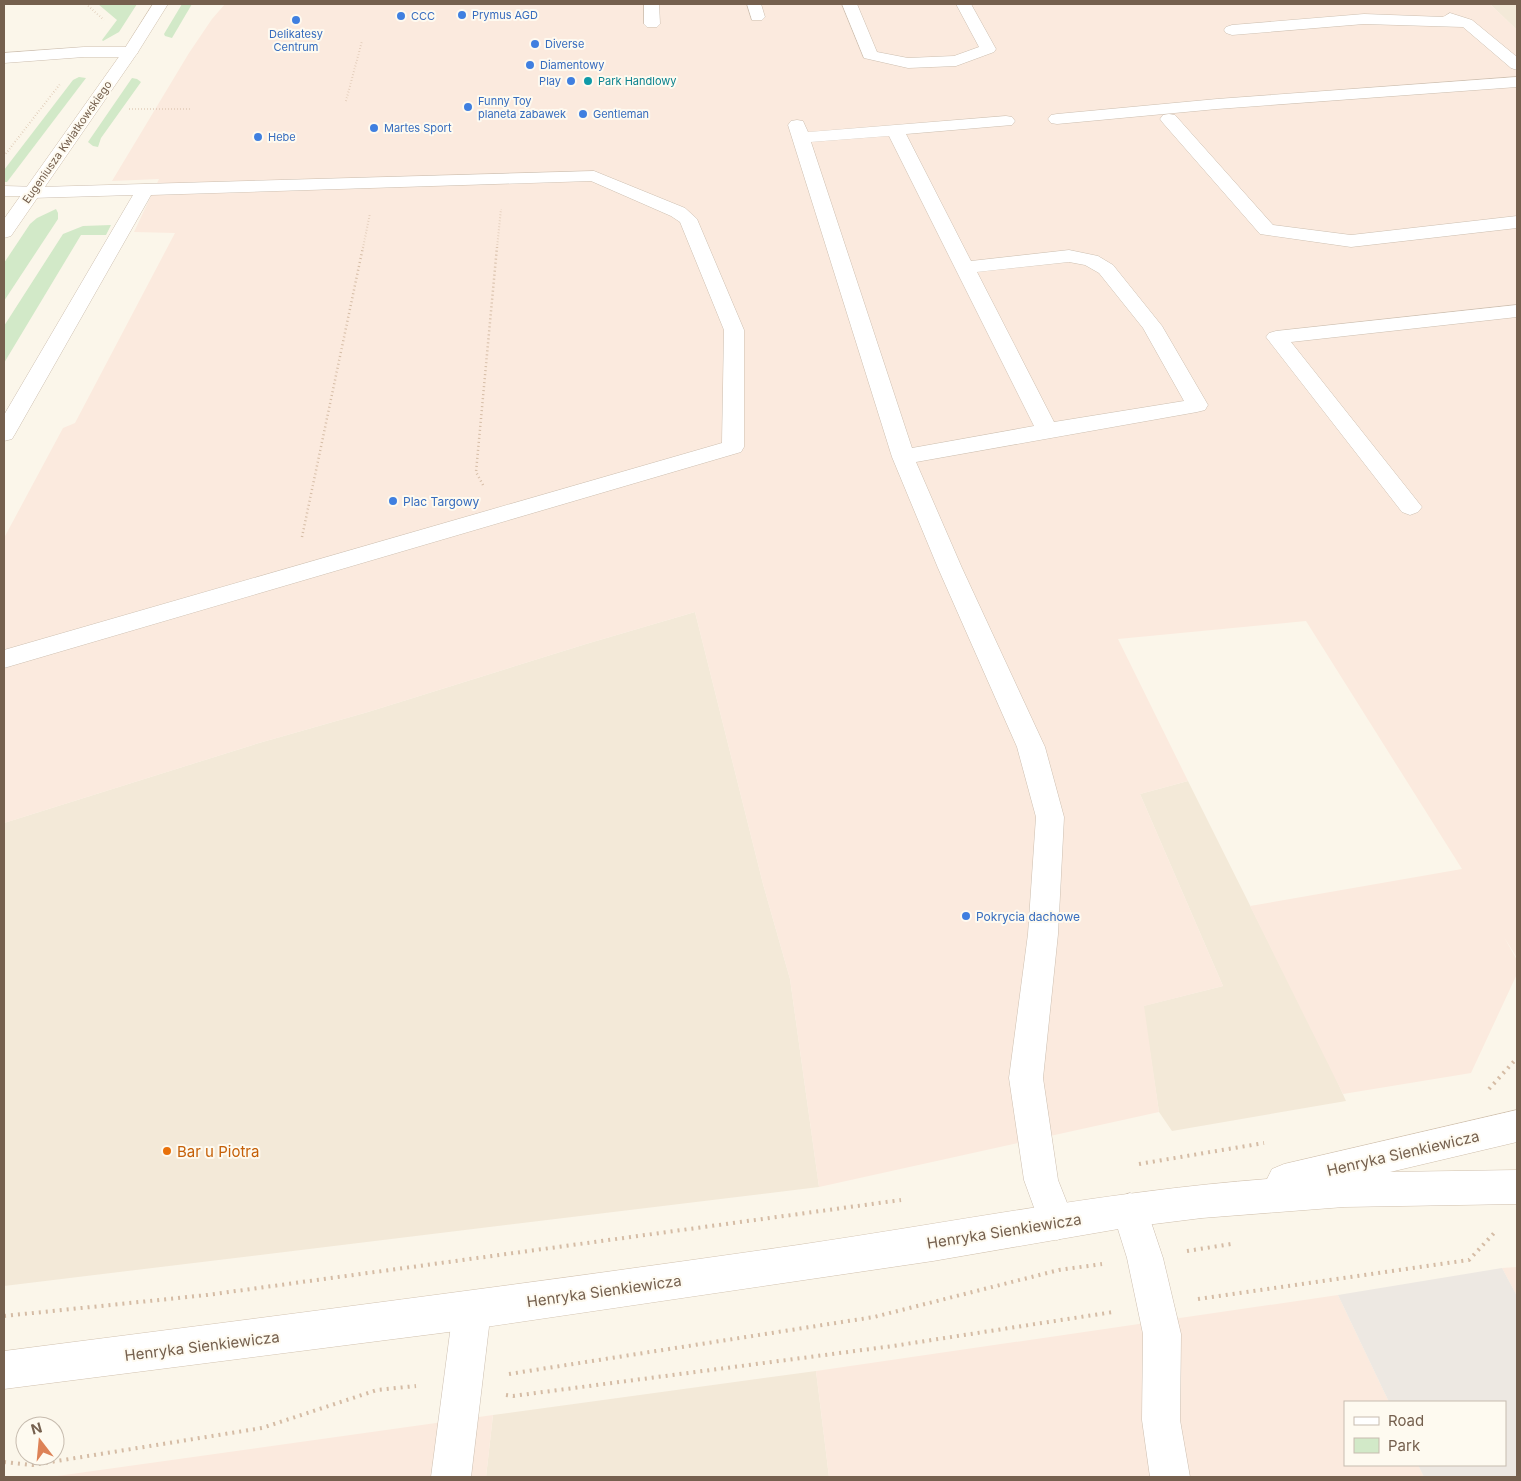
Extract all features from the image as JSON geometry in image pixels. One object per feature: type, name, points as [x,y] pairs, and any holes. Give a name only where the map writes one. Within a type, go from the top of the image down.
[{"type":"street","name":"Eugeniusza Kwiatkowskiego","points":[[4,232],[130,52],[160,4]]},
{"type":"street","points":[[652,4],[652,24]]},
{"type":"street","points":[[850,4],[870,56],[908,64],[956,60],[988,49],[964,4]]},
{"type":"street","points":[[1410,6],[1467,23],[1517,65]]},
{"type":"street","points":[[1232,30],[1318,16],[1467,23]]},
{"type":"street","points":[[4,58],[84,52],[130,52]]},
{"type":"street","points":[[1057,119],[1217,104],[1517,82]]},
{"type":"street","points":[[1169,120],[1267,230],[1350,242],[1517,222]]},
{"type":"street","points":[[1006,121],[894,130],[800,131],[903,457],[950,568],[1031,747],[1050,817],[1044,934],[1026,1078],[1041,1180],[1057,1223]]},
{"type":"street","points":[[894,130],[1048,430]]},
{"type":"street","points":[[4,191],[145,190],[594,176],[678,212],[688,219],[734,330],[733,447],[4,660]]},
{"type":"street","points":[[4,434],[145,190]]},
{"type":"street","points":[[903,457],[1197,405],[1152,326],[1106,269],[1091,260],[1069,256],[965,268]]},
{"type":"street","points":[[1410,507],[1276,337],[1517,311]]},
{"type":"street","name":"Henryka Sienkiewicza","points":[[1202,1201],[1517,1126]]},
{"type":"street","name":"Henryka Sienkiewicza","points":[[4,1370],[469,1327],[923,1245],[1130,1210],[1202,1201],[1344,1190],[1517,1186]]},
{"type":"street","points":[[1130,1210],[1145,1258],[1162,1334],[1161,1420],[1170,1477]]},
{"type":"street","points":[[451,1477],[469,1327]]},
{"type":"path","points":[[346,101],[362,41]]},
{"type":"path","points":[[4,156],[84,52]]},
{"type":"path","points":[[129,109],[191,109]]},
{"type":"path","points":[[498,516],[476,472],[503,179]]},
{"type":"path","points":[[294,575],[376,183]]},
{"type":"path","points":[[1486,1091],[1517,1058]]},
{"type":"path","points":[[1130,1165],[1267,1143]]},
{"type":"path","points":[[4,1316],[207,1295],[903,1200]]},
{"type":"path","points":[[462,1382],[512,1396],[894,1346],[1469,1260],[1496,1231],[1488,1229]]},
{"type":"path","points":[[4,1462],[32,1466],[262,1428],[377,1390],[462,1382],[874,1317],[1058,1270],[1240,1243]]},
{"type":"shaded area","points":[[225,4],[1490,4],[1517,30],[1517,958],[1504,937],[1517,960],[1517,974],[1471,1073],[1343,1094],[1250,906],[1462,869],[1306,621],[1118,639],[1188,781],[1140,794],[1223,986],[1144,1006],[1159,1112],[819,1187],[790,979],[763,884],[695,612],[368,712],[259,743],[4,823],[4,538],[63,428],[75,423],[175,233],[134,232],[159,179],[112,181],[189,53],[212,19]]},
{"type":"shaded area","points":[[1490,4],[1517,4],[1517,30]]},
{"type":"shaded area","points":[[695,612],[763,884],[790,979],[819,1187],[4,1286],[4,823],[259,743],[368,712]]},
{"type":"shaded area","points":[[1188,781],[1346,1101],[1172,1131],[1159,1112],[1143,1006],[1223,986],[1140,794]]},
{"type":"shaded area","points":[[1517,1267],[1517,1296],[1502,1268]]},
{"type":"shaded area","points":[[1502,1268],[1517,1296],[1517,1477],[1424,1477],[1418,1466],[1506,1466],[1506,1401],[1389,1401],[1338,1295]]},
{"type":"shaded area","points":[[1338,1295],[1389,1401],[1344,1401],[1344,1466],[1418,1466],[1424,1477],[829,1477],[816,1371]]},
{"type":"shaded area","points":[[816,1371],[829,1477],[486,1477],[493,1415]]},
{"type":"shaded area","points":[[493,1415],[486,1477],[50,1477]]},
{"type":"green space","points":[[98,4],[137,4],[119,32],[103,41],[117,20]]},
{"type":"green space","points":[[182,4],[192,4],[172,38],[165,36],[164,34]]},
{"type":"green space","points":[[79,77],[86,78],[7,182],[4,182],[4,170],[73,80]]},
{"type":"green space","points":[[132,78],[141,82],[101,138],[98,147],[93,146],[88,142]]},
{"type":"green space","points":[[56,209],[58,219],[4,301],[4,263],[30,224],[37,218]]},
{"type":"green space","points":[[111,225],[106,235],[81,235],[4,363],[4,326],[63,234],[83,226]]},
{"type":"place","name":"Prymus AGD","points":[[462,15]]},
{"type":"place","name":"CCC","points":[[401,16]]},
{"type":"place","name":"Delikatesy Centrum","points":[[296,20]]},
{"type":"place","name":"Diverse","points":[[535,44]]},
{"type":"place","name":"Diamentowy","points":[[530,65]]},
{"type":"place","name":"Play","points":[[571,81]]},
{"type":"place","name":"Park Handlowy","points":[[588,81]]},
{"type":"place","name":"Funny Toy planeta zabawek","points":[[468,107]]},
{"type":"place","name":"Gentleman","points":[[583,114]]},
{"type":"place","name":"Martes Sport","points":[[374,128]]},
{"type":"place","name":"Hebe","points":[[258,137]]},
{"type":"place","name":"Plac Targowy","points":[[393,501]]},
{"type":"place","name":"Pokrycia dachowe","points":[[966,916]]},
{"type":"place","name":"Bar u Piotra","points":[[167,1151]]}]
